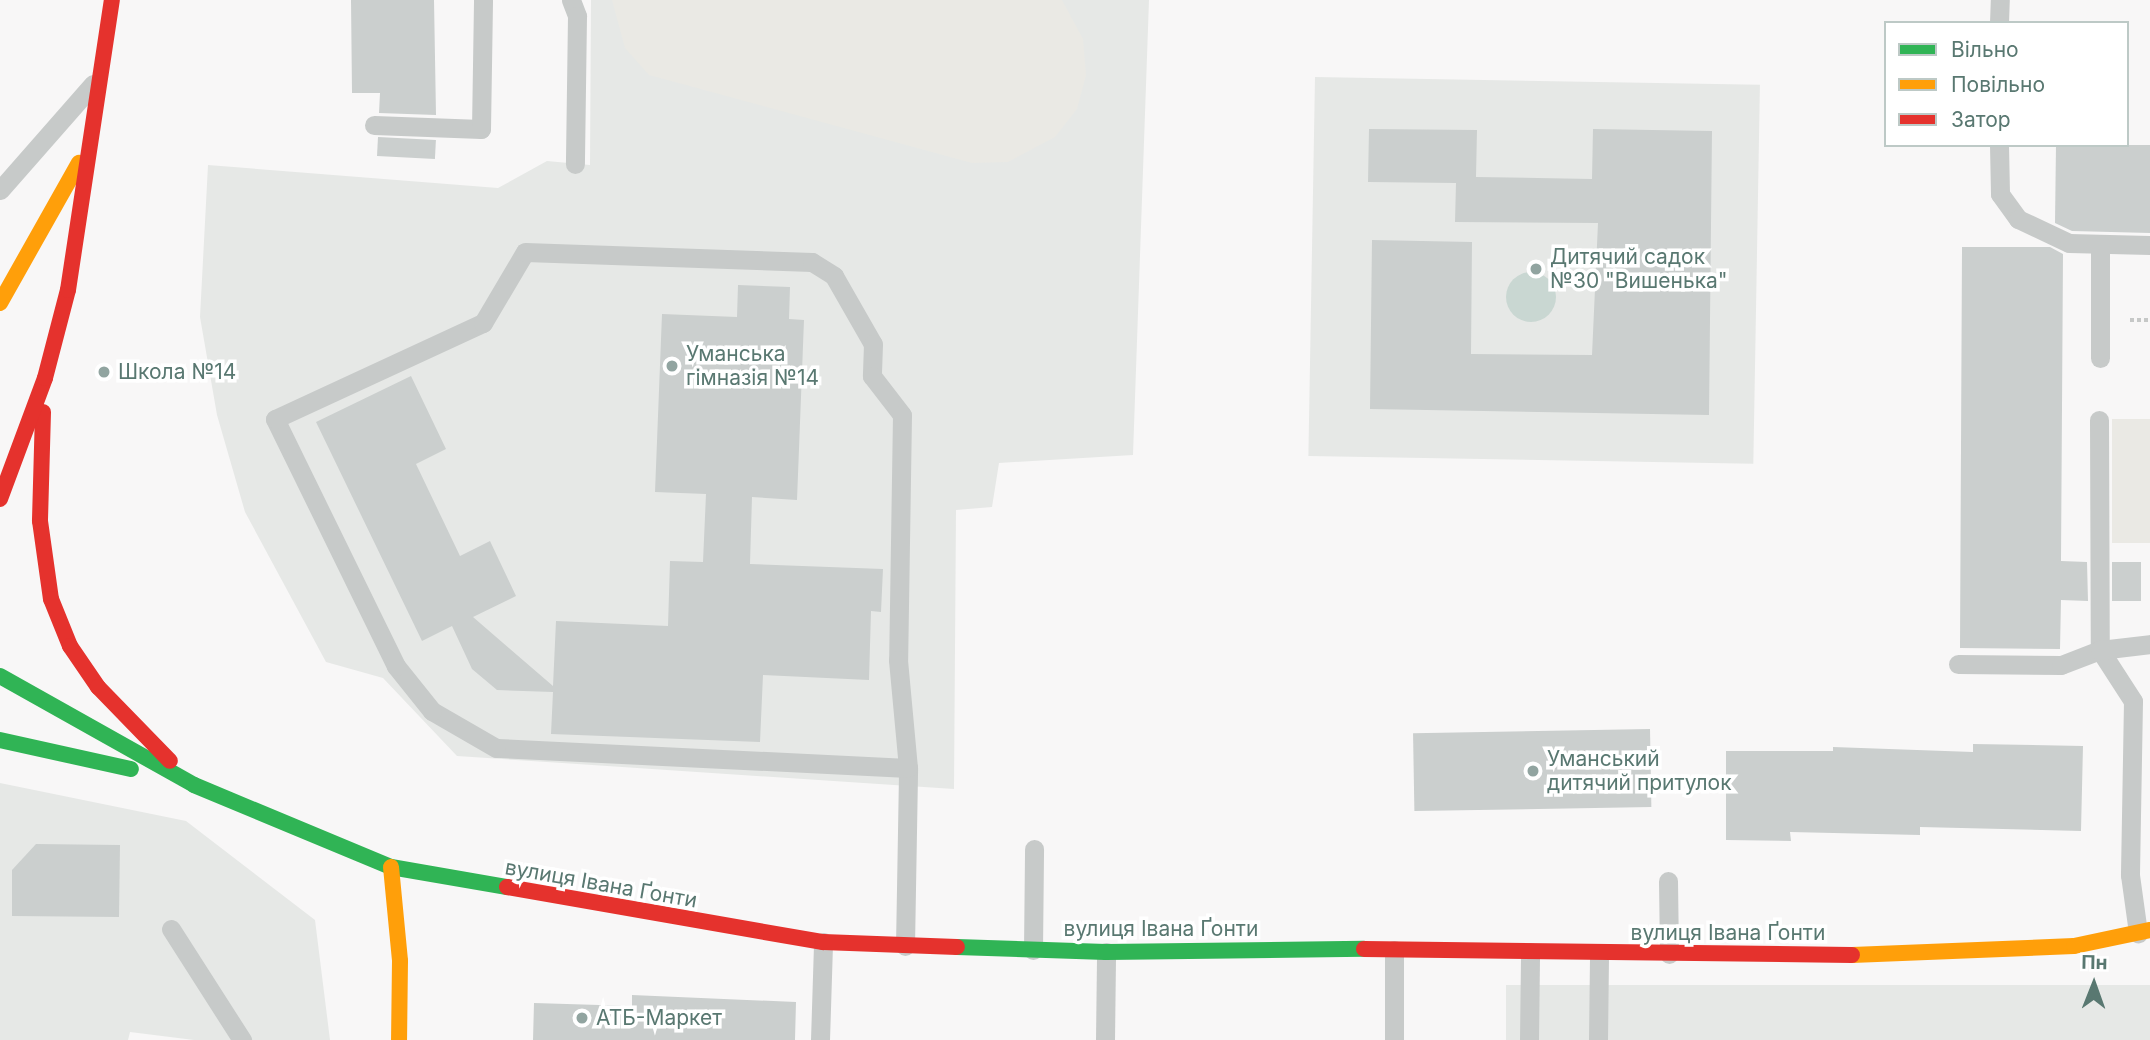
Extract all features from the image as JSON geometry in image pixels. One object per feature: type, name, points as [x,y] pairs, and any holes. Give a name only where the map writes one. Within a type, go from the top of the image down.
[{"type":"main road","points":[[0,499],[45,378],[68,290],[111,0]]},
{"type":"main road","points":[[0,303],[90,143]]},
{"type":"main road","name":"вулиця Івана Ґонти","points":[[45,378],[40,521],[51,599],[70,646],[99,687],[194,785]]},
{"type":"main road","name":"вулиця Івана Ґонти","points":[[0,676],[194,785],[391,867],[822,942],[1106,951],[1394,950],[1669,954],[1991,952],[2144,931]]},
{"type":"main road","name":"вулиця Івана Ґонти","points":[[0,740],[194,785]]},
{"type":"main road","points":[[391,867],[401,961],[399,1040]]},
{"type":"lane","points":[[374,125],[481,130],[483,0]]},
{"type":"lane","points":[[571,0],[577,16],[575,164]]},
{"type":"lane","points":[[1999,21],[2000,0]]},
{"type":"lane","points":[[0,190],[101,76]]},
{"type":"lane","points":[[1998,147],[2000,194],[2018,219],[2069,243],[2100,244],[2148,253]]},
{"type":"lane","points":[[2100,244],[2100,358]]},
{"type":"lane","points":[[905,946],[908,768],[898,660],[902,415],[872,376],[873,344],[834,276],[813,262],[525,252],[483,323],[275,419],[396,666],[432,711],[496,747],[908,768]]},
{"type":"lane","points":[[2099,420],[2100,650],[2133,701],[2130,875],[2144,931]]},
{"type":"lane","points":[[1958,664],[2061,665],[2100,650],[2150,644]]},
{"type":"lane","points":[[1033,950],[1034,849]]},
{"type":"lane","points":[[1668,881],[1669,954]]},
{"type":"lane","points":[[749,931],[783,917]]},
{"type":"lane","points":[[171,929],[242,1040]]},
{"type":"lane","points":[[820,1040],[822,942]]},
{"type":"lane","points":[[1394,950],[1394,1040]]},
{"type":"lane","points":[[1105,1040],[1106,951]]},
{"type":"lane","points":[[1529,1040],[1530,952]]},
{"type":"lane","points":[[1598,1040],[1599,953]]},
{"type":"shaded area","name":"Уманська гімназія №14","points":[[591,0],[1149,0],[1133,455],[999,463],[992,507],[956,510],[954,789],[457,756],[383,678],[326,662],[245,512],[217,415],[200,317],[208,165],[498,188],[547,161],[590,165]]},
{"type":"shaded area","points":[[612,0],[1062,0],[1083,39],[1086,75],[1077,109],[1055,137],[1008,162],[972,163],[649,75],[625,48]]},
{"type":"shaded area","name":"Дитячий садок №30 \"Вишенька\"","points":[[1315,77],[1760,85],[1753,464],[1308,456]]},
{"type":"shaded area","points":[[1531,272],[1548,280],[1556,297],[1548,314],[1531,322],[1514,314],[1506,297],[1514,280]]},
{"type":"shaded area","points":[[2112,419],[2150,419],[2150,543],[2112,543]]},
{"type":"shaded area","points":[[0,783],[186,821],[315,920],[330,1040],[194,1040],[130,1032],[128,1040],[0,1040]]},
{"type":"shaded area","points":[[1506,985],[2150,985],[2150,1040],[1506,1040]]},
{"type":"building","points":[[351,0],[434,0],[436,115],[379,113],[380,93],[352,93]]},
{"type":"building","points":[[1369,129],[1477,130],[1476,177],[1592,179],[1593,129],[1712,131],[1709,415],[1370,409],[1372,240],[1472,242],[1471,354],[1592,355],[1598,223],[1455,222],[1456,183],[1368,182]]},
{"type":"building","points":[[378,137],[436,140],[435,159],[377,156]]},
{"type":"building","points":[[2150,145],[2150,233],[2072,231],[2055,223],[2056,147]]},
{"type":"building","points":[[1962,247],[2050,247],[2063,254],[2061,561],[2087,562],[2088,601],[2061,600],[2060,649],[1960,648]]},
{"type":"building","points":[[738,285],[790,287],[789,319],[804,320],[797,500],[752,497],[750,564],[883,569],[881,612],[871,611],[869,680],[763,675],[760,742],[551,734],[553,692],[497,690],[472,669],[452,626],[422,641],[316,422],[411,376],[446,449],[416,464],[460,556],[490,541],[516,596],[473,617],[553,686],[556,621],[668,626],[670,561],[703,562],[706,494],[655,492],[662,314],[737,317]]},
{"type":"building","points":[[2112,562],[2141,562],[2141,601],[2112,601]]},
{"type":"building","name":"Уманський дитячий притулок","points":[[1650,729],[1651,807],[1414,811],[1413,733]]},
{"type":"building","points":[[1973,744],[2083,746],[2081,831],[1920,827],[1920,835],[1790,832],[1791,841],[1726,840],[1726,751],[1833,751],[1833,747],[1973,752]]},
{"type":"building","points":[[36,844],[120,845],[119,917],[12,916],[12,870]]},
{"type":"building","points":[[632,995],[796,1002],[795,1040],[533,1040],[534,1003],[632,1006]]},
{"type":"traffic: fast","points":[[0,676],[194,785],[391,867],[507,887]]},
{"type":"traffic: fast","points":[[0,740],[131,769]]},
{"type":"traffic: fast","points":[[957,947],[1106,952],[1364,949]]},
{"type":"traffic: slow","points":[[0,303],[79,163]]},
{"type":"traffic: slow","points":[[391,867],[400,961],[399,1040]]},
{"type":"traffic: slow","points":[[1852,955],[2074,946],[2150,930]]},
{"type":"traffic: jam","points":[[0,499],[45,378],[68,290],[112,0]]},
{"type":"traffic: jam","points":[[43,412],[40,521],[51,599],[70,646],[98,687],[170,761]]},
{"type":"traffic: jam","points":[[507,887],[823,942],[957,947]]},
{"type":"traffic: jam","points":[[1364,949],[1852,955]]},
{"type":"place","name":"Дитячий садок №30 \"Вишенька\"","points":[[1536,269]]},
{"type":"place","name":"Уманська гімназія №14","points":[[672,366]]},
{"type":"place","name":"Школа №14","points":[[104,372]]},
{"type":"place","name":"Уманський дитячий притулок","points":[[1533,771]]},
{"type":"place","name":"АТБ-Маркет","points":[[582,1018]]}]
